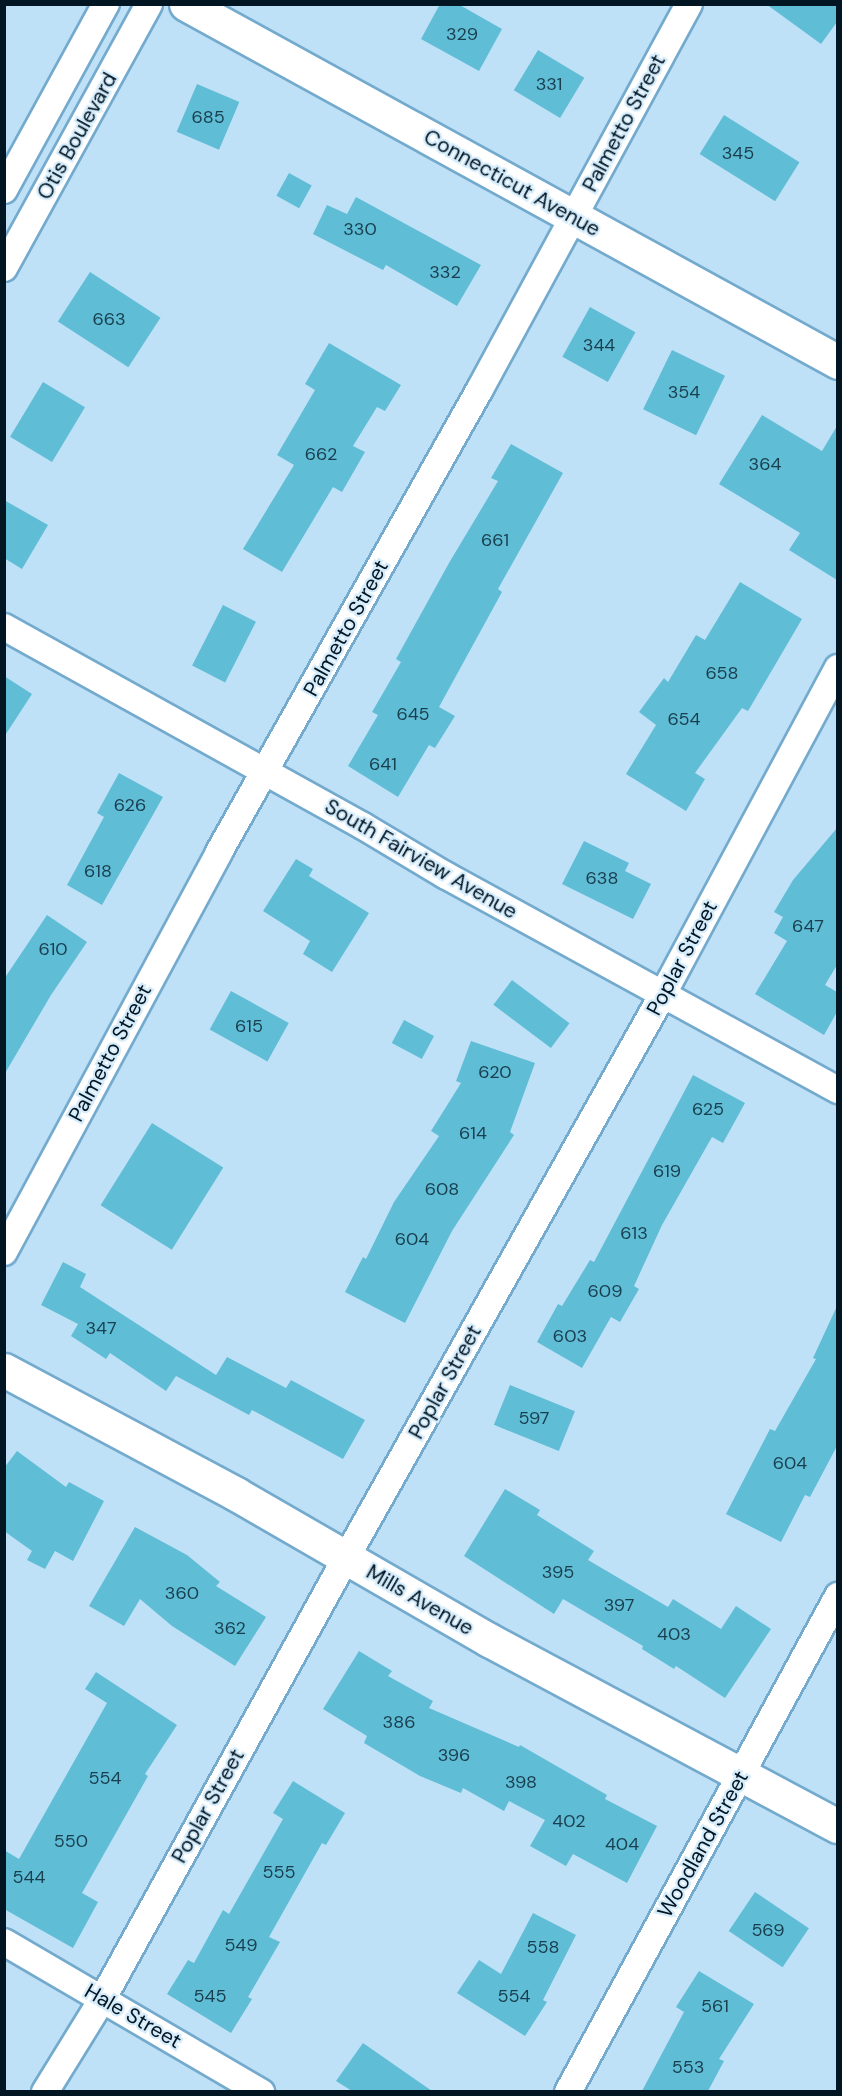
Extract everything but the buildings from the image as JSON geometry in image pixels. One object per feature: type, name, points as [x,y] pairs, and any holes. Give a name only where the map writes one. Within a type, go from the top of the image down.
[{"type":"street","name":"Otis Boulevard","points":[[4,190],[106,4]]},
{"type":"street","name":"Otis Boulevard","points":[[4,268],[149,4]]},
{"type":"street","name":"Connecticut Avenue","points":[[186,4],[837,362]]},
{"type":"street","name":"Palmetto Street","points":[[4,1252],[122,1029],[480,389],[689,4]]},
{"type":"street","name":"South Fairview Avenue","points":[[4,627],[445,875],[837,1090]]},
{"type":"street","name":"Poplar Street","points":[[45,2091],[103,1998],[346,1558],[663,994],[837,668]]},
{"type":"street","name":"Mills Avenue","points":[[4,1370],[236,1494],[489,1640],[837,1826]]},
{"type":"street","name":"Woodland Street","points":[[568,2091],[837,1596]]},
{"type":"street","name":"Hale Street","points":[[4,1942],[261,2091]]}]
